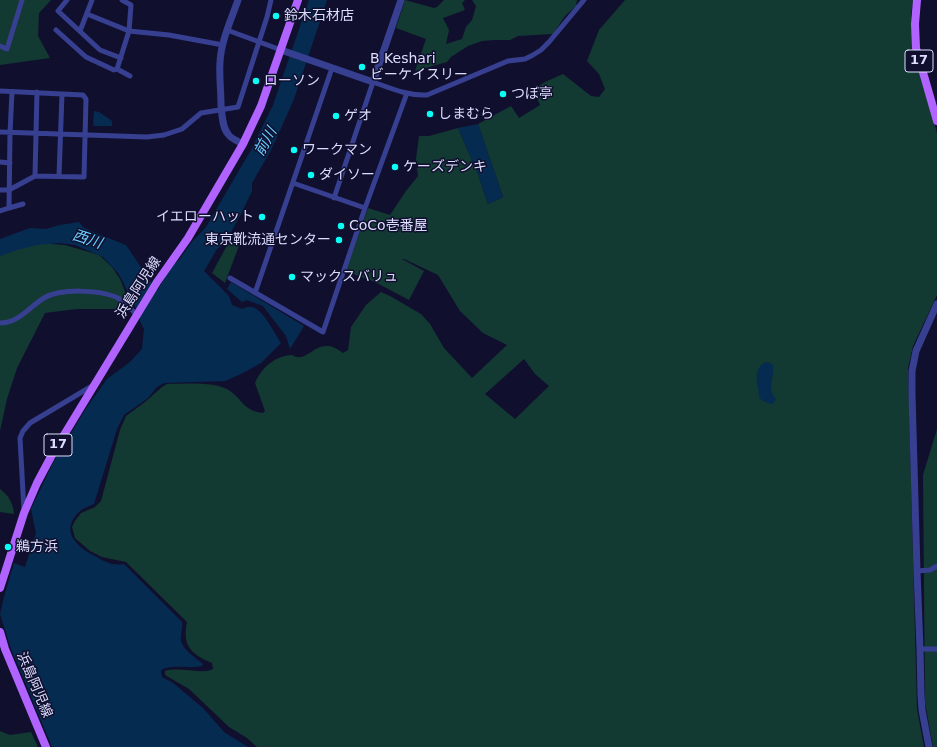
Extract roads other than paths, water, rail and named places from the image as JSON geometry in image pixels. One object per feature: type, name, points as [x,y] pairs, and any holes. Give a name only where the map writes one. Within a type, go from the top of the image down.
[{"type":"main road","name":"浜島阿児線","points":[[0,588],[24,513],[53,454],[157,282],[188,238],[243,144],[284,51],[298,0]]},
{"type":"main road","name":"17","points":[[917,0],[915,24],[916,48],[937,121]]},
{"type":"main road","name":"浜島阿児線","points":[[0,632],[5,649],[46,747]]},
{"type":"street","points":[[0,46],[7,49],[22,0]]},
{"type":"street","points":[[67,0],[58,11],[100,50],[121,58]]},
{"type":"street","points":[[80,31],[92,0]]},
{"type":"street","points":[[117,69],[129,31],[131,5],[122,0]]},
{"type":"street","points":[[238,0],[227,30],[220,60],[222,109],[225,128],[228,134],[243,144]]},
{"type":"street","points":[[0,132],[139,138],[164,135],[182,129],[201,113],[238,107],[271,0]]},
{"type":"street","points":[[334,198],[401,0]]},
{"type":"street","points":[[227,30],[373,82],[407,93],[420,95],[433,93],[508,61],[525,59],[534,55],[541,50],[584,0]]},
{"type":"street","points":[[87,14],[129,31],[223,45]]},
{"type":"street","points":[[56,30],[86,56],[130,76]]},
{"type":"street","points":[[255,293],[332,68]]},
{"type":"street","points":[[0,91],[83,95],[86,99],[84,177],[35,176],[9,190],[0,190]]},
{"type":"street","points":[[9,208],[12,92]]},
{"type":"street","points":[[35,176],[37,92]]},
{"type":"street","points":[[230,278],[323,332],[407,93]]},
{"type":"street","points":[[59,176],[62,94]]},
{"type":"street","points":[[0,162],[10,163]]},
{"type":"street","points":[[293,183],[366,208]]},
{"type":"street","points":[[0,211],[23,204]]},
{"type":"street","points":[[0,323],[14,320],[45,297],[64,291],[108,295],[125,303],[137,314]]},
{"type":"street","points":[[929,747],[922,710],[912,371],[916,351],[937,304]]},
{"type":"street","points":[[24,513],[20,438],[23,431],[30,423],[96,383]]},
{"type":"street","points":[[917,571],[930,570],[937,566]]},
{"type":"street","points":[[920,649],[937,648]]},
{"type":"water","points":[[309,0],[327,0],[294,99],[270,152],[252,183],[252,191],[241,214],[225,243],[217,249],[204,271],[229,296],[232,305],[242,309],[252,307],[261,312],[281,343],[261,363],[225,381],[164,383],[157,387],[148,398],[124,415],[117,429],[94,504],[80,511],[74,518],[71,525],[72,537],[76,543],[102,560],[109,563],[124,564],[182,622],[181,641],[184,648],[203,664],[202,666],[197,667],[166,668],[161,670],[162,677],[173,683],[203,708],[224,732],[248,747],[52,747],[10,646],[0,614],[14,563],[25,567],[36,533],[31,509],[54,461],[87,407],[107,379],[130,362],[142,349],[144,329],[140,321],[140,315],[118,273],[103,257],[75,245],[60,243],[37,245],[0,256],[0,239],[30,228],[46,229],[79,222],[83,227],[91,231],[126,245],[157,291],[173,264],[179,260],[191,243],[206,227],[251,150],[273,105]]},
{"type":"water","points":[[94,111],[99,112],[112,121],[112,126],[93,125]]},
{"type":"water","points":[[478,124],[503,197],[488,204],[478,174],[458,128]]},
{"type":"water","points":[[231,282],[304,326],[290,349],[286,336],[263,306],[247,300],[242,302],[227,289]]},
{"type":"water","points":[[768,362],[773,365],[771,387],[773,395],[776,399],[773,404],[761,399],[757,384],[757,372],[764,363]]},
{"type":"place","name":"鈴木石材店","points":[[276,16]]},
{"type":"place","name":"B Keshari ビーケイスリー","points":[[362,67]]},
{"type":"place","name":"ローソン","points":[[256,81]]},
{"type":"place","name":"つぼ亭","points":[[503,94]]},
{"type":"place","name":"しまむら","points":[[430,114]]},
{"type":"place","name":"ゲオ","points":[[336,116]]},
{"type":"place","name":"ワークマン","points":[[294,150]]},
{"type":"place","name":"ケーズデンキ","points":[[395,167]]},
{"type":"place","name":"ダイソー","points":[[311,175]]},
{"type":"place","name":"イエローハット","points":[[262,217]]},
{"type":"place","name":"CoCo壱番屋","points":[[341,226]]},
{"type":"place","name":"東京靴流通センター","points":[[339,240]]},
{"type":"place","name":"マックスバリュ","points":[[292,277]]},
{"type":"place","name":"鵜方浜","points":[[8,547]]},
{"type":"water label","name":"前川","points":[[266,142]]},
{"type":"water label","name":"西川","points":[[87,240]]}]
